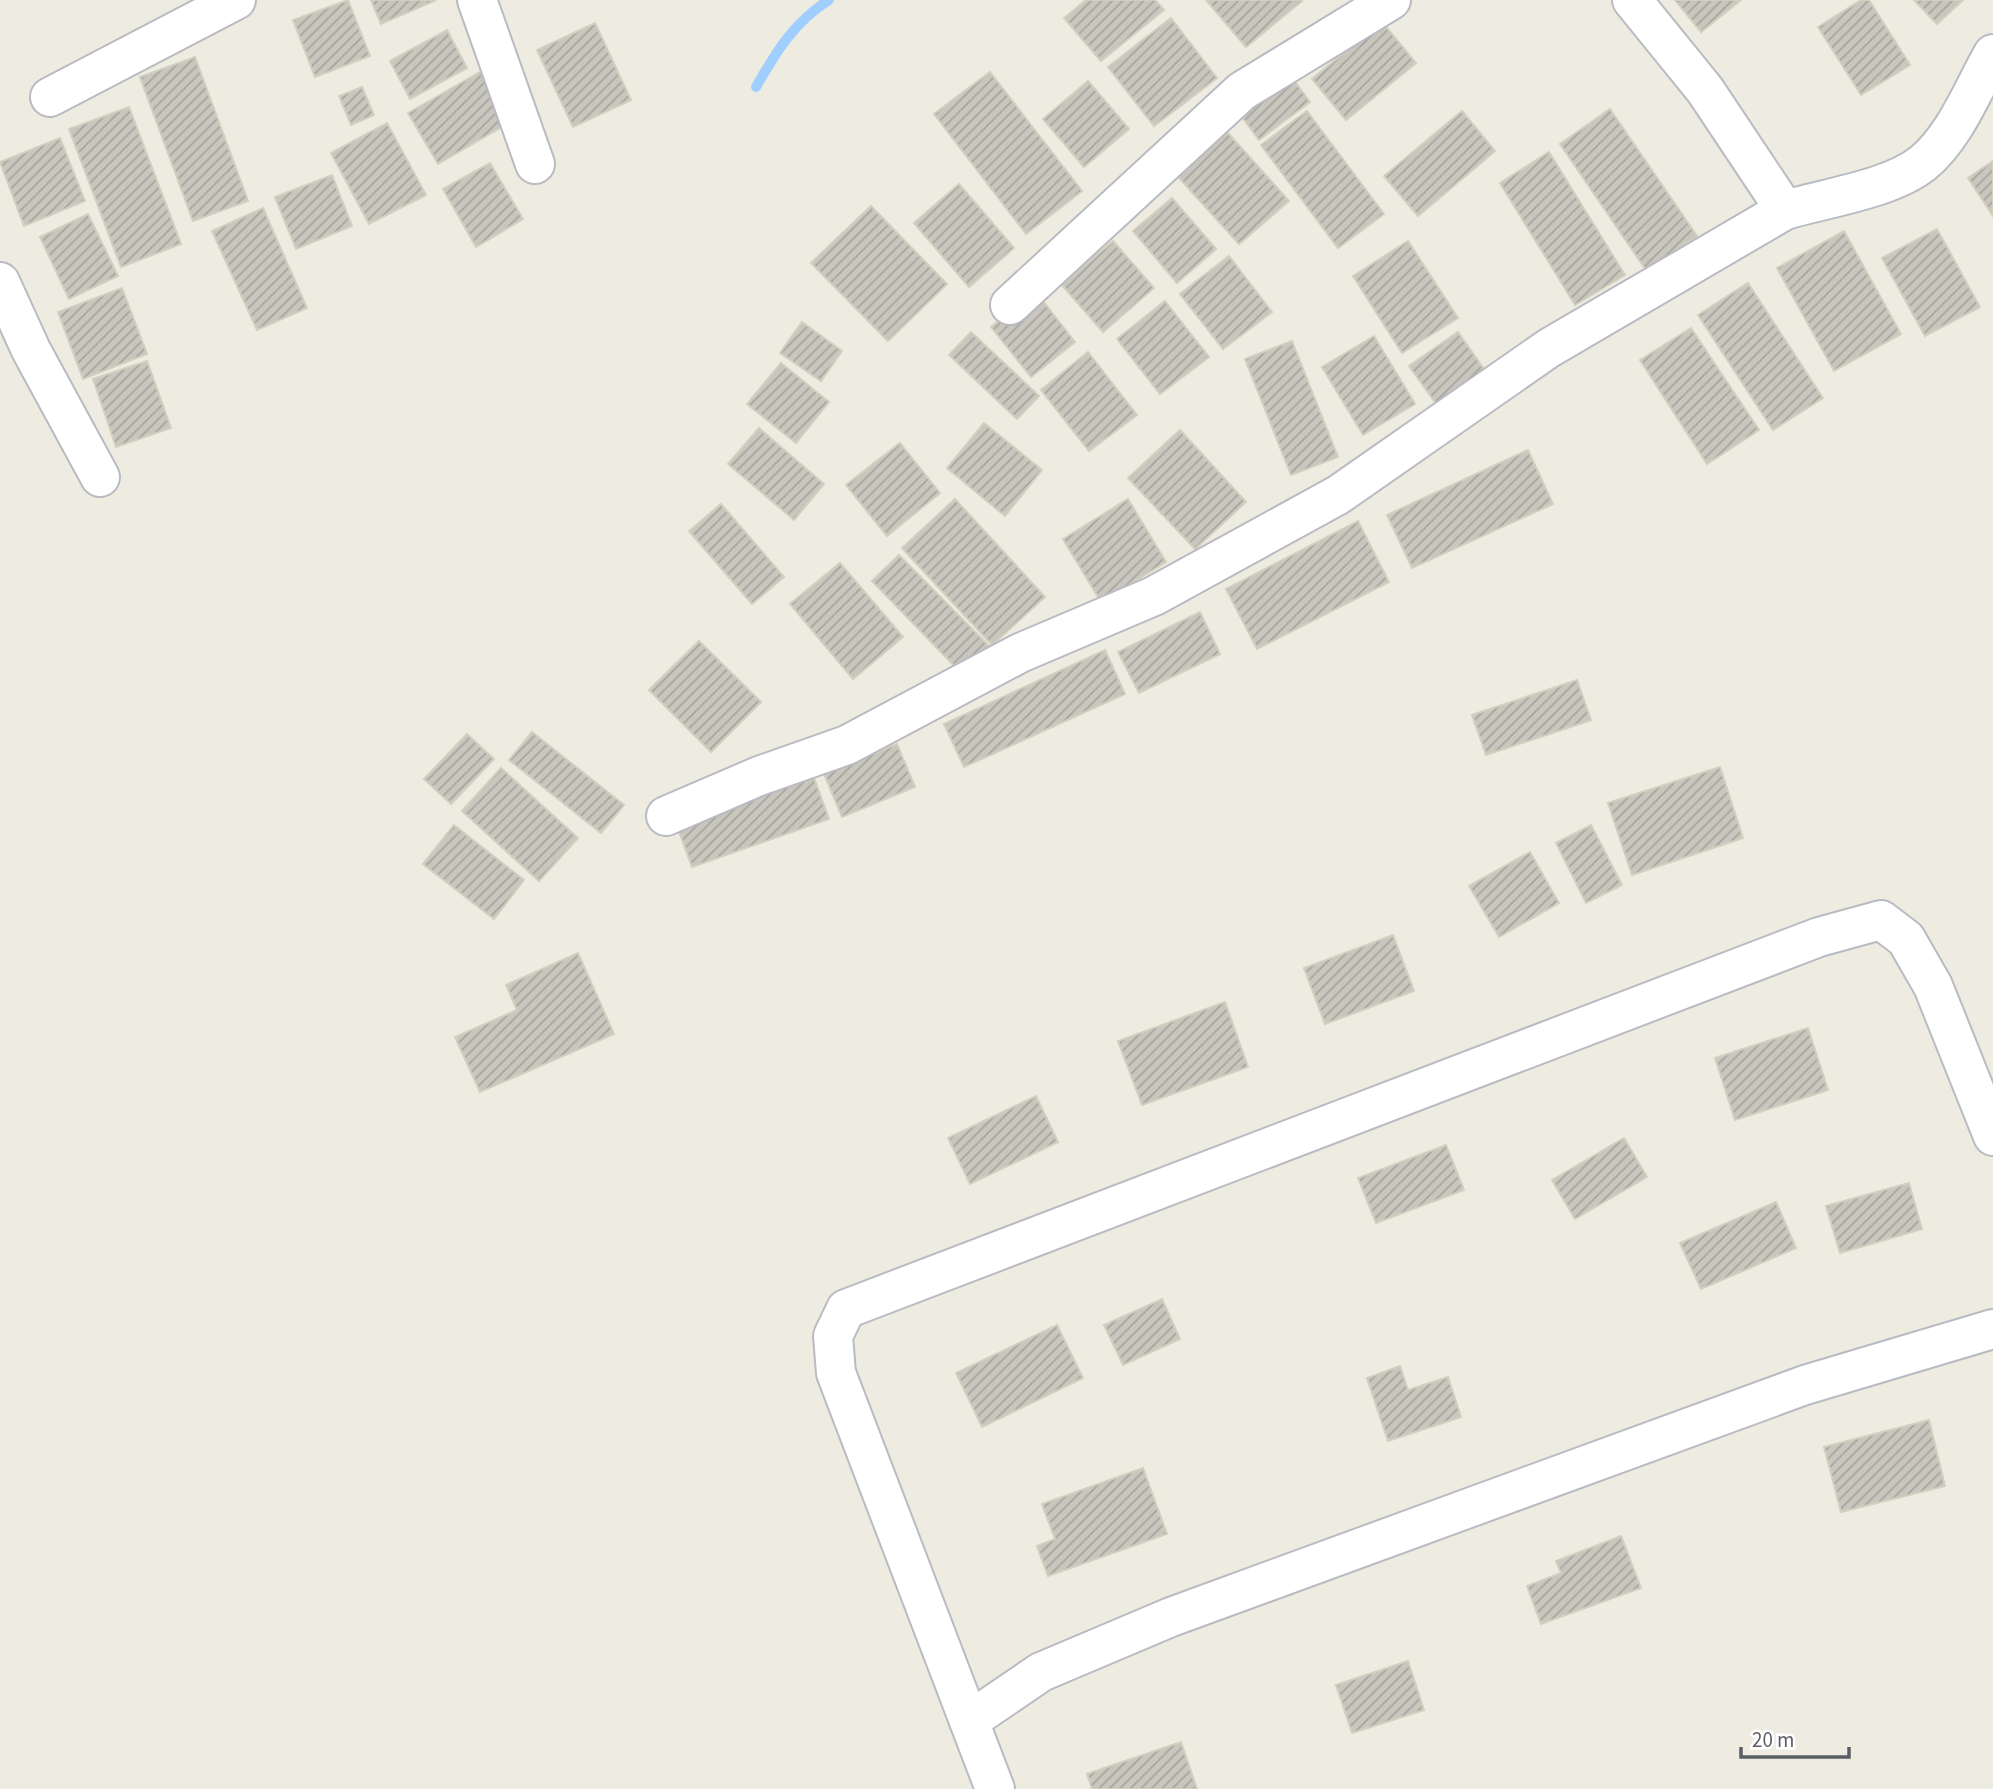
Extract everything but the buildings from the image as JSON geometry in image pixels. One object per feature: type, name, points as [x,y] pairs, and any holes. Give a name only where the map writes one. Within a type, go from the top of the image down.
[{"type":"street","points":[[50,97],[236,0]]},
{"type":"street","points":[[477,0],[535,164]]},
{"type":"street","points":[[1010,305],[1242,91],[1391,0]]},
{"type":"street","points":[[1632,0],[1705,90],[1785,210]]},
{"type":"street","points":[[666,816],[759,776],[847,745],[1020,653],[1154,596],[1338,495],[1549,348],[1785,210],[1898,178],[1924,163],[1946,138],[1993,54]]},
{"type":"street","points":[[0,282],[31,350],[100,477]]},
{"type":"street","points":[[995,1789],[836,1373],[832,1336],[846,1309],[1819,937],[1881,920],[1906,939],[1933,986],[1993,1136]]},
{"type":"street","points":[[969,1721],[1041,1672],[1171,1617],[1805,1385],[1993,1329]]},
{"type":"waterway","points":[[756,87],[796,28],[829,0]]}]
